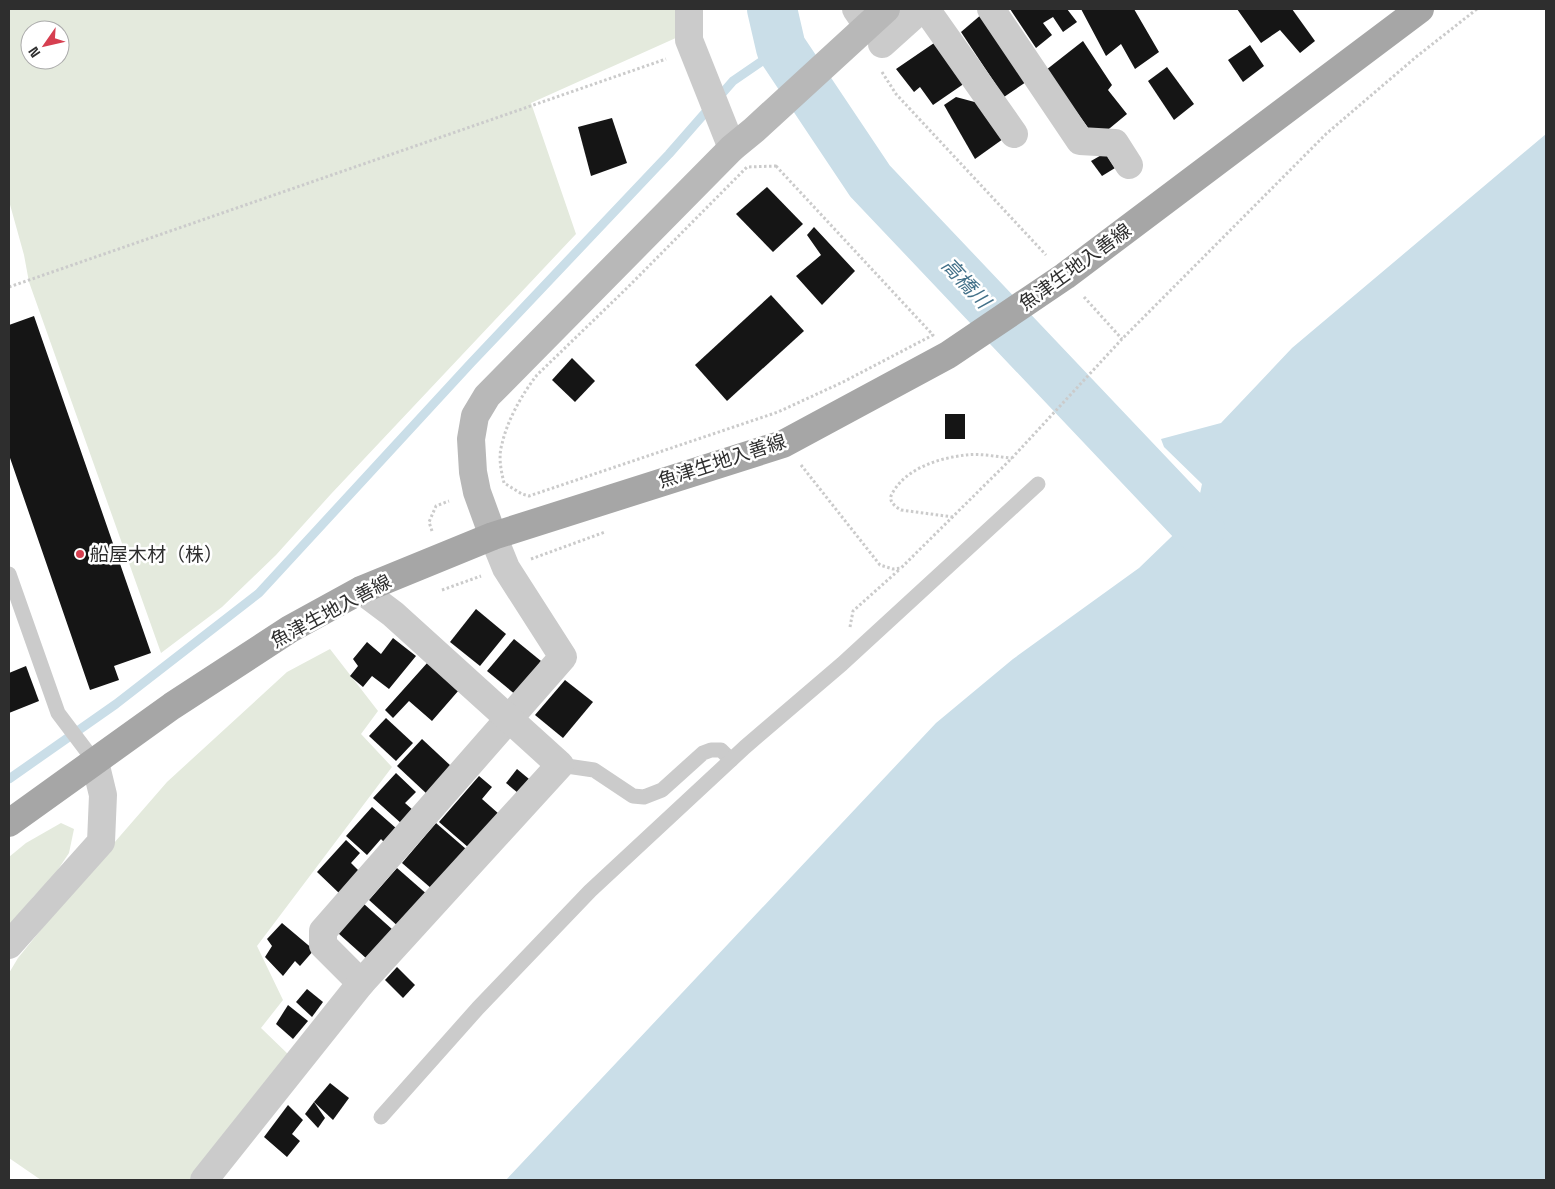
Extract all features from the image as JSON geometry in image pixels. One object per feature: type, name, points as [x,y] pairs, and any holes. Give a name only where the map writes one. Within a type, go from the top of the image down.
[{"type":"main road","name":"魚津生地入善線","points":[[9,823],[172,706],[290,630],[362,590],[494,536],[783,444],[948,355],[1066,277],[1420,9]]},
{"type":"street","points":[[689,9],[689,40],[740,158]]},
{"type":"street","points":[[361,983],[323,945],[322,931],[563,657],[506,568],[476,492],[471,439],[475,416],[487,396],[740,158],[754,130],[873,22],[921,9]]},
{"type":"street","points":[[926,9],[1014,134]]},
{"type":"street","points":[[991,9],[1080,141],[1115,143],[1129,165]]},
{"type":"street","points":[[204,1180],[361,983],[560,764],[393,614],[362,590]]},
{"type":"street","points":[[9,945],[101,842],[103,795],[95,762]]},
{"type":"lane","points":[[381,1117],[478,1008],[590,891],[731,760],[842,664],[1038,484]]},
{"type":"lane","points":[[9,574],[58,713],[95,762]]},
{"type":"lane","points":[[560,764],[594,770],[633,796],[644,797],[662,790],[703,753],[711,750],[721,750],[731,760]]},
{"type":"path","points":[[842,664],[853,610],[901,568],[1012,458],[1020,447],[1122,339],[1326,134],[1416,57],[1477,9]]},
{"type":"path","points":[[873,22],[877,62],[896,94],[1122,339]]},
{"type":"path","points":[[9,287],[693,50]]},
{"type":"path","points":[[573,339],[526,388],[501,445],[500,465],[504,483],[522,494],[529,496],[778,412],[843,382],[934,335],[776,166],[740,158]]},
{"type":"path","points":[[783,444],[880,565],[893,569],[901,568]]},
{"type":"path","points":[[953,517],[901,510],[891,502],[891,496],[893,491],[910,474],[930,463],[967,455],[1012,458]]},
{"type":"path","points":[[433,534],[429,522],[436,506],[449,501]]},
{"type":"path","points":[[438,591],[608,531]]},
{"type":"shaded area","points":[[9,9],[679,9],[678,37],[531,103],[576,234],[276,555],[222,607],[161,653],[29,282],[24,255],[9,201]]},
{"type":"shaded area","points":[[330,649],[378,711],[361,734],[392,767],[257,946],[283,1000],[261,1028],[290,1056],[191,1180],[41,1180],[9,1158],[9,973],[18,958],[74,889],[167,782],[287,672]]},
{"type":"shaded area","points":[[61,823],[74,829],[69,853],[53,877],[34,896],[9,928],[9,857],[26,843]]},
{"type":"water","points":[[1546,134],[1546,1180],[506,1180],[936,723],[1013,659],[1139,568],[1196,513],[1202,484],[1164,447],[1161,439],[1221,423],[1292,348]]},
{"type":"building","points":[[1010,9],[1067,9],[1077,22],[1063,32],[1053,17],[1043,23],[1052,35],[1036,48]]},
{"type":"building","points":[[1081,9],[1134,9],[1159,52],[1135,69],[1121,44],[1106,56]]},
{"type":"building","points":[[1237,9],[1292,9],[1315,41],[1300,53],[1280,30],[1261,43]]},
{"type":"building","points":[[982,14],[1026,82],[1004,97],[961,32]]},
{"type":"building","points":[[937,41],[965,83],[933,105],[920,87],[914,92],[896,69]]},
{"type":"building","points":[[1083,41],[1112,85],[1108,90],[1127,114],[1104,133],[1089,129],[1046,70]]},
{"type":"building","points":[[1250,45],[1264,66],[1243,82],[1228,60]]},
{"type":"building","points":[[1167,67],[1194,104],[1174,120],[1148,81]]},
{"type":"building","points":[[956,97],[982,104],[1003,139],[975,159],[944,105]]},
{"type":"building","points":[[612,118],[627,163],[591,176],[578,127]]},
{"type":"building","points":[[1105,153],[1115,168],[1102,176],[1091,161]]},
{"type":"building","points":[[767,187],[803,224],[773,252],[736,214]]},
{"type":"building","points":[[814,227],[855,271],[822,305],[796,276],[821,255],[807,235]]},
{"type":"building","points":[[771,295],[804,331],[727,401],[695,365]]},
{"type":"building","name":"船屋木材（株）","points":[[34,316],[151,653],[114,666],[119,680],[90,690],[9,455],[9,325]]},
{"type":"building","points":[[572,358],[595,381],[575,402],[552,380]]},
{"type":"building","points":[[945,414],[965,414],[965,439],[945,439]]},
{"type":"building","points":[[476,609],[506,634],[480,666],[450,642]]},
{"type":"building","points":[[393,638],[416,656],[389,689],[372,676],[363,687],[350,676],[358,666],[353,659],[367,642],[381,654]]},
{"type":"building","points":[[514,639],[541,661],[516,695],[487,671]]},
{"type":"building","points":[[428,662],[459,690],[432,721],[409,701],[393,718],[385,710]]},
{"type":"building","points":[[26,666],[39,701],[9,713],[9,673]]},
{"type":"building","points":[[565,680],[593,702],[563,738],[535,715]]},
{"type":"building","points":[[386,718],[413,743],[396,761],[369,736]]},
{"type":"building","points":[[422,739],[452,767],[427,794],[397,766]]},
{"type":"building","points":[[517,769],[529,779],[518,793],[506,783]]},
{"type":"building","points":[[396,773],[416,792],[405,803],[414,811],[402,824],[373,798]]},
{"type":"building","points":[[479,776],[492,787],[482,799],[499,814],[469,848],[439,822]]},
{"type":"building","points":[[372,807],[397,829],[384,842],[381,839],[367,855],[346,836]]},
{"type":"building","points":[[436,823],[466,849],[432,889],[402,863]]},
{"type":"building","points":[[346,840],[360,853],[351,863],[359,871],[339,893],[317,872]]},
{"type":"building","points":[[397,868],[429,896],[400,928],[369,900]]},
{"type":"building","points":[[364,904],[393,930],[367,959],[338,933]]},
{"type":"building","points":[[282,923],[314,950],[300,966],[295,961],[283,976],[265,957],[272,946],[267,939]]},
{"type":"building","points":[[397,967],[415,985],[403,998],[385,980]]},
{"type":"building","points":[[307,989],[323,1002],[312,1017],[296,1002]]},
{"type":"building","points":[[288,1005],[308,1021],[293,1039],[276,1024]]},
{"type":"building","points":[[330,1083],[349,1098],[333,1120],[314,1102]]},
{"type":"building","points":[[314,1102],[325,1118],[318,1128],[305,1114]]},
{"type":"building","points":[[288,1105],[303,1120],[292,1134],[300,1141],[287,1157],[264,1137]]},
{"type":"waterway","name":"高橋川","points":[[772,9],[781,48],[870,181],[1200,529]]},
{"type":"waterway","points":[[9,779],[116,704],[259,593],[471,363],[669,154],[733,81],[781,48]]},
{"type":"place","name":"船屋木材（株）","points":[[80,554]]}]
